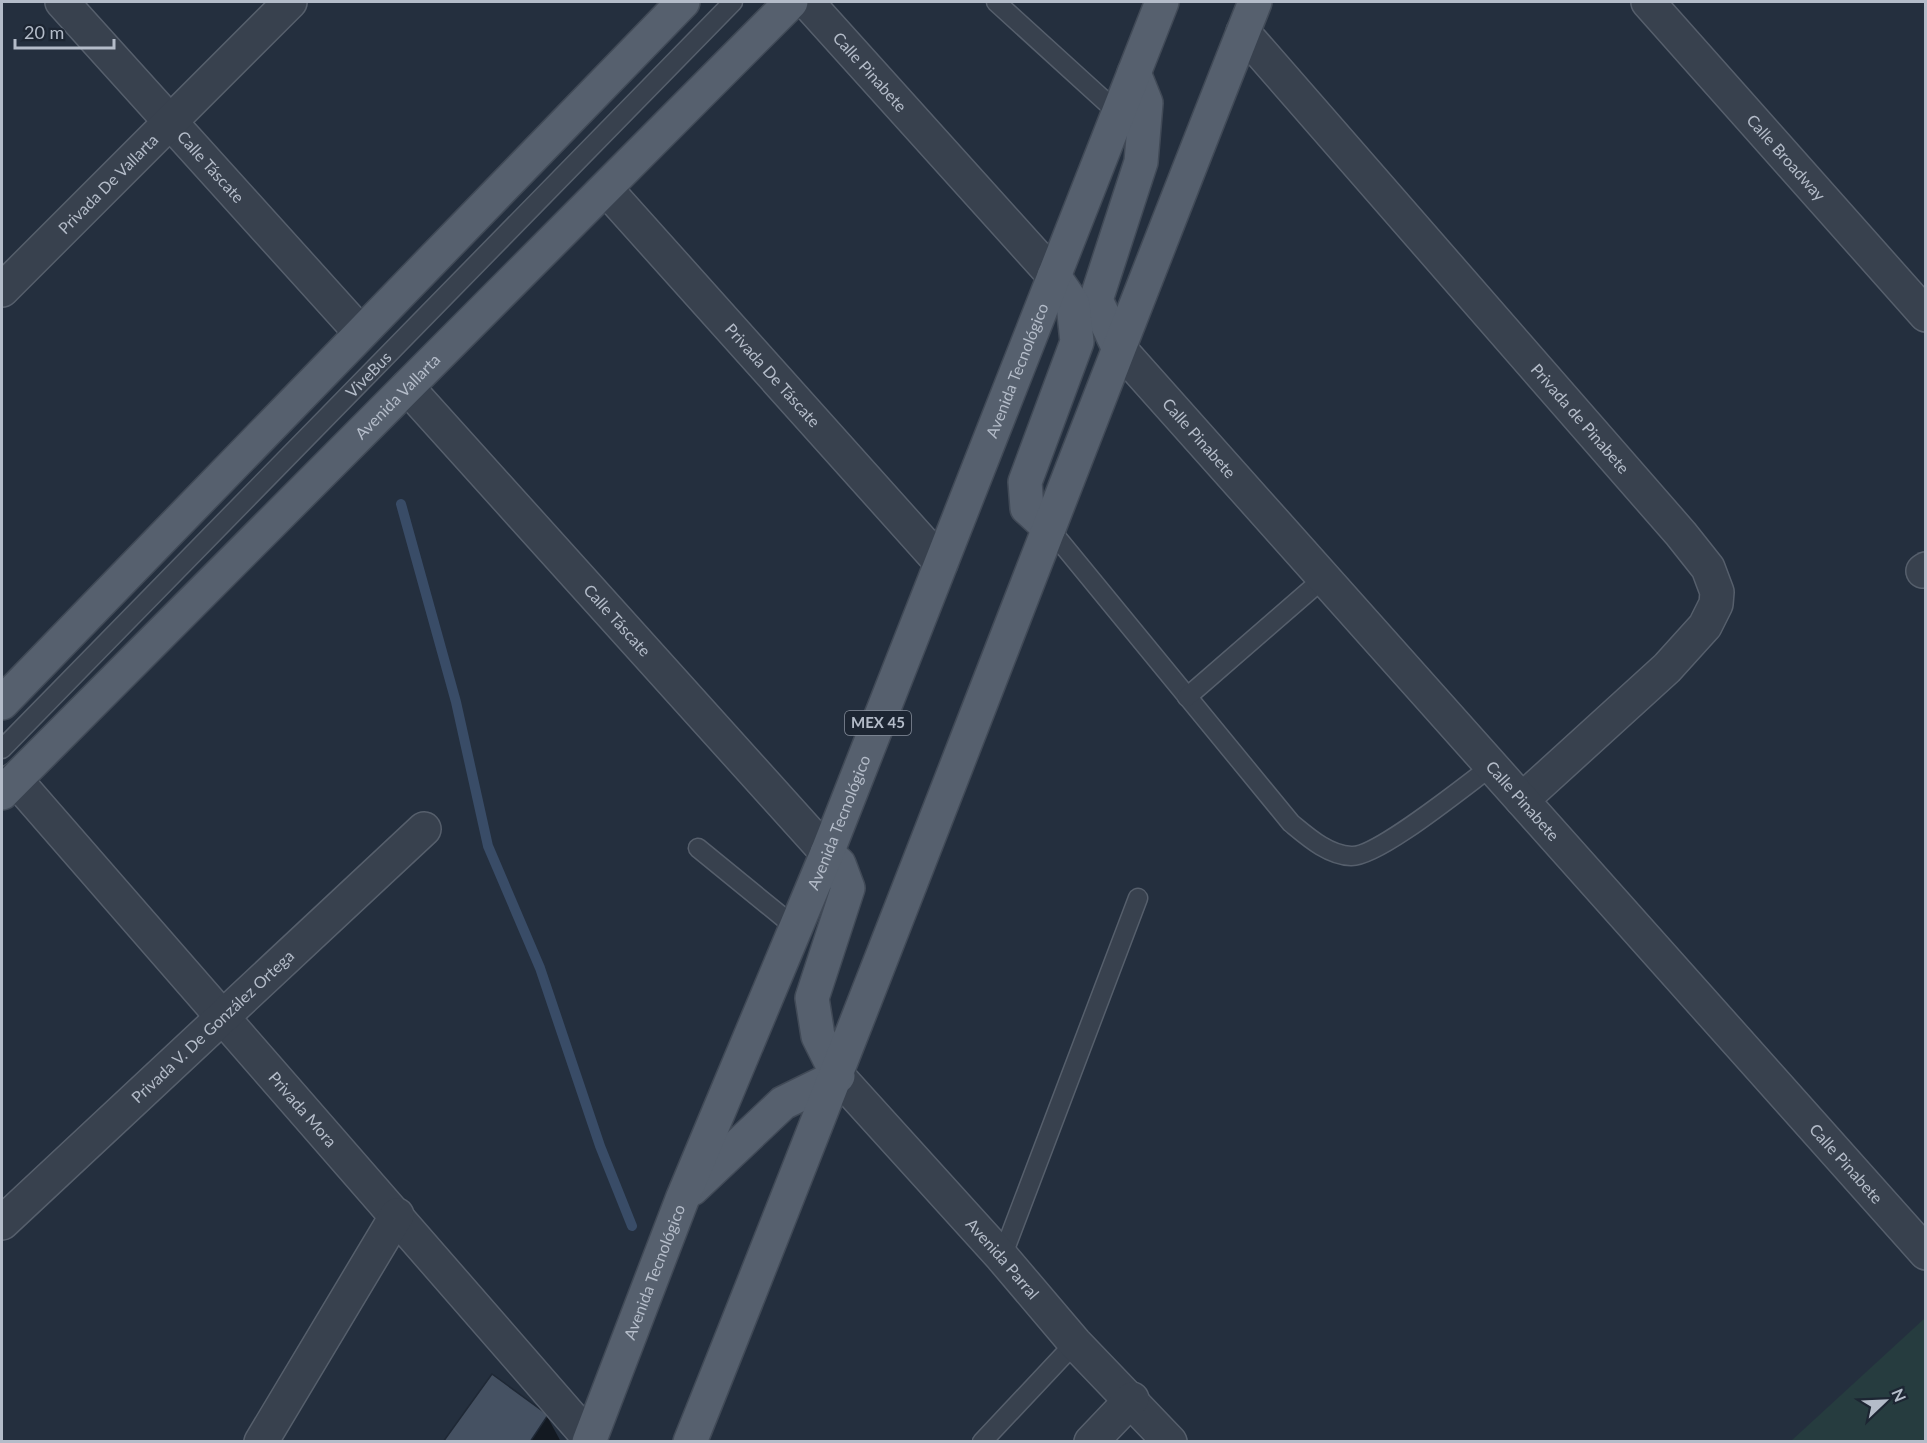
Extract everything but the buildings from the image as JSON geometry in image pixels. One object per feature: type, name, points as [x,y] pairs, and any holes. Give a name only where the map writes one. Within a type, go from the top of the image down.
[{"type":"main road","points":[[2,703],[683,2]]},
{"type":"main road","name":"Avenida Vallarta","points":[[8,786],[791,2]]},
{"type":"main road","name":"Avenida Tecnológico","points":[[590,1440],[682,1197],[827,853],[1162,2]]},
{"type":"main road","points":[[690,1442],[838,1076],[1118,347],[1255,2]]},
{"type":"main road","points":[[1118,347],[1096,300],[1141,162],[1146,103],[1134,73]]},
{"type":"main road","points":[[1048,528],[1027,508],[1025,482],[1077,342],[1073,304],[1054,276]]},
{"type":"main road","points":[[827,853],[839,864],[848,888],[812,998],[818,1036],[838,1076]]},
{"type":"main road","points":[[682,1197],[783,1102],[838,1076]]},
{"type":"street","name":"Calle Táscate","points":[[62,2],[360,332]]},
{"type":"street","name":"Privada De Vallarta","points":[[2,290],[290,2]]},
{"type":"street","name":"Calle Pinabete","points":[[807,2],[1054,276]]},
{"type":"street","name":"Calle Broadway","points":[[1648,2],[1926,315]]},
{"type":"street","name":"Privada de Pinabete","points":[[1243,32],[1681,534],[1708,568],[1717,592],[1716,604],[1705,626],[1667,668],[1522,800]]},
{"type":"street","name":"Privada De Táscate","points":[[606,189],[941,563]]},
{"type":"street","name":"Calle Pinabete","points":[[1118,347],[1926,1253]]},
{"type":"street","name":"Calle Táscate","points":[[407,387],[827,853]]},
{"type":"street","name":"Privada Mora","points":[[8,786],[222,1019],[397,1215],[590,1440]]},
{"type":"street","name":"Privada V. De González Ortega","points":[[2,1223],[424,829]]},
{"type":"street","name":"Avenida Parral","points":[[838,1076],[1002,1257],[1075,1342],[1132,1399],[1170,1442]]},
{"type":"street","points":[[261,1442],[397,1215]]},
{"type":"street","points":[[1091,1442],[1132,1399]]},
{"type":"lane","name":"ViveBus","points":[[2,748],[733,2]]},
{"type":"lane","points":[[996,2],[1118,113]]},
{"type":"lane","points":[[1048,528],[1291,823],[1330,850],[1353,857],[1389,841],[1492,766]]},
{"type":"lane","points":[[1187,697],[1324,578]]},
{"type":"lane","points":[[698,848],[796,928]]},
{"type":"lane","points":[[1002,1257],[1138,898]]},
{"type":"lane","points":[[981,1442],[1075,1342]]},
{"type":"green space","points":[[1925,1318],[1925,1441],[1791,1441]]},
{"type":"waterway","points":[[401,504],[456,702],[488,846],[540,968],[600,1146],[632,1226]]}]
